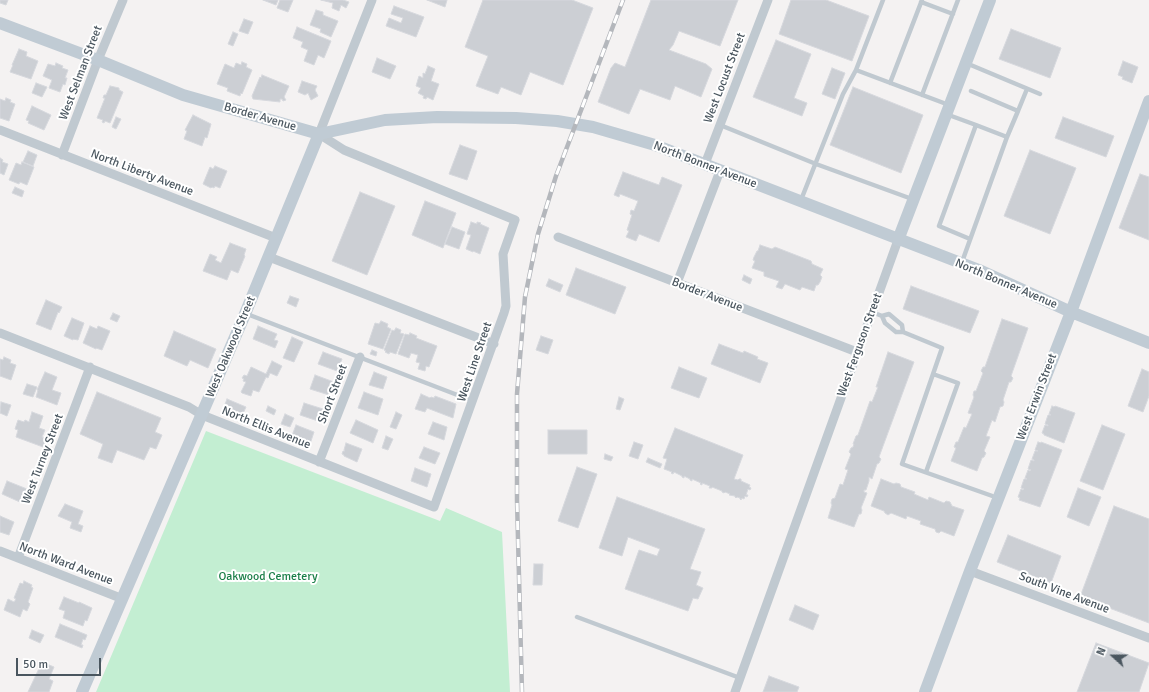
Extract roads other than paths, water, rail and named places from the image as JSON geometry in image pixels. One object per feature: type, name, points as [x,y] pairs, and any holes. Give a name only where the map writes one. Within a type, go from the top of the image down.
[{"type":"street","name":"West Selman Street","points":[[62,154],[123,0]]},
{"type":"street","name":"West Oakwood Street","points":[[82,692],[202,416],[269,257],[372,0]]},
{"type":"street","name":"West Locust Street","points":[[705,164],[768,0]]},
{"type":"street","name":"West Ferguson Street","points":[[735,692],[898,240],[990,0]]},
{"type":"street","name":"Border Avenue","points":[[0,23],[98,60],[183,95],[319,134],[344,150],[515,220]]},
{"type":"street","name":"West Erwin Street","points":[[925,692],[998,498],[1071,312],[1149,101]]},
{"type":"street","name":"North Bonner Avenue","points":[[319,134],[385,120],[437,117],[516,118],[557,121],[593,127],[655,145],[705,164],[962,264],[1071,312],[1149,343]]},
{"type":"street","name":"North Liberty Avenue","points":[[0,130],[276,238]]},
{"type":"street","points":[[677,283],[720,171]]},
{"type":"street","name":"West Line Street","points":[[434,507],[474,401],[506,306],[503,254],[515,220]]},
{"type":"street","name":"Border Avenue","points":[[558,237],[857,352]]},
{"type":"street","points":[[269,257],[494,344]]},
{"type":"street","name":"North Ellis Avenue","points":[[0,333],[90,367],[189,407],[202,416],[434,507]]},
{"type":"street","name":"Short Street","points":[[319,462],[360,357]]},
{"type":"street","name":"West Turney Street","points":[[18,558],[90,367]]},
{"type":"street","name":"North Ward Avenue","points":[[0,551],[123,599]]},
{"type":"street","name":"South Vine Avenue","points":[[970,571],[1149,638]]},
{"type":"lane","points":[[800,202],[843,94],[856,70],[883,0]]},
{"type":"lane","points":[[922,95],[958,0]]},
{"type":"lane","points":[[890,83],[922,1],[953,14]]},
{"type":"lane","points":[[966,63],[1040,94]]},
{"type":"lane","points":[[856,70],[922,95],[976,125],[1007,137]]},
{"type":"lane","points":[[962,264],[1007,137],[1027,89]]},
{"type":"lane","points":[[971,91],[1018,111]]},
{"type":"lane","points":[[970,239],[939,226],[976,125]]},
{"type":"lane","points":[[720,126],[816,164],[914,199]]},
{"type":"lane","points":[[872,312],[882,316],[888,314],[902,324],[903,332]]},
{"type":"lane","points":[[245,314],[474,401]]},
{"type":"lane","points":[[882,316],[885,323],[896,332],[903,332],[942,348],[902,464],[998,498]]},
{"type":"lane","points":[[926,472],[958,383],[933,374]]},
{"type":"lane","points":[[577,618],[740,678]]},
{"type":"railway","points":[[522,692],[517,500],[517,394],[525,297],[538,234],[556,176],[623,0]]},
{"type":"park label","name":"Oakwood Cemetery","points":[[268,577]]}]
